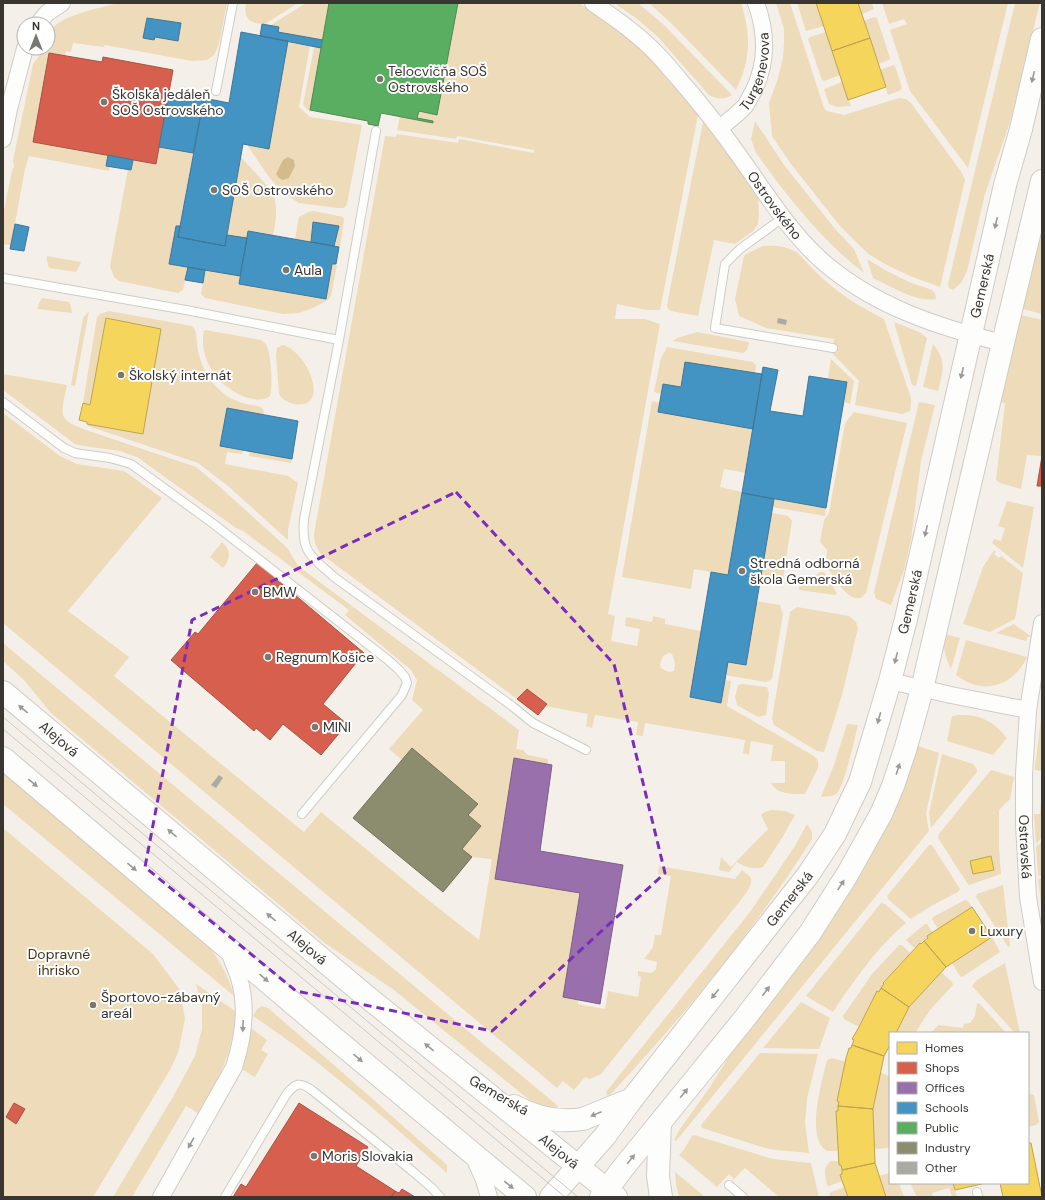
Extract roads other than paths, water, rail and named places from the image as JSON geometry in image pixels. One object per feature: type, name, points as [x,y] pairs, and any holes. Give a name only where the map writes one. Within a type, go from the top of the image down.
[{"type":"street","points":[[45,16],[62,3]]},
{"type":"street","name":"Ostrovského","points":[[593,3],[627,27],[657,54],[720,128],[784,217],[807,246],[821,260],[860,289],[885,304],[934,323],[971,335],[1003,343]]},
{"type":"street","name":"Turgenevova","points":[[720,128],[746,105],[757,84],[763,63],[764,48],[762,22],[756,3]]},
{"type":"street","name":"Gemerská","points":[[551,1197],[605,1136],[632,1099],[774,919],[822,854],[842,819],[860,782],[890,681],[906,619],[1005,185],[1021,129],[1042,39]]},
{"type":"street","points":[[3,139],[23,56]]},
{"type":"street","points":[[608,1195],[660,1123],[745,1018],[810,933],[847,875],[881,814],[893,786],[906,747],[922,689],[1042,181]]},
{"type":"street","name":"Ostravská","points":[[1042,623],[1038,674],[1028,710],[1024,774],[1025,856],[1028,897],[1042,982]]},
{"type":"street","points":[[890,681],[922,689],[1028,710]]},
{"type":"street","name":"Alejová","points":[[3,692],[347,980],[578,1167],[608,1195]]},
{"type":"street","points":[[6,762],[525,1197]]},
{"type":"street","points":[[161,1197],[234,1067],[239,1049],[243,1031],[242,992],[239,979],[227,947]]},
{"type":"street","name":"Gemerská","points":[[459,1072],[496,1096],[527,1113],[549,1119],[583,1119],[632,1099]]},
{"type":"street","points":[[660,1123],[658,1176],[661,1197]]},
{"type":"street","points":[[473,1154],[484,1180],[489,1197]]},
{"type":"lane","points":[[216,91],[233,3]]},
{"type":"lane","points":[[376,131],[339,340],[304,519],[304,543],[308,552],[334,577],[512,706],[533,723],[586,750]]},
{"type":"lane","points":[[784,217],[740,249],[725,264],[715,328],[833,348]]},
{"type":"lane","points":[[3,278],[186,310],[339,340]]},
{"type":"lane","points":[[3,402],[64,448],[75,453],[110,458],[131,464],[215,524],[388,660],[404,677],[407,683],[402,695],[302,814]]},
{"type":"lane","points":[[225,1197],[286,1095],[294,1086],[300,1084],[309,1088],[411,1170],[440,1197]]},
{"type":"lane","points":[[729,1185],[743,1197]]},
{"type":"tram line","points":[[3,717],[578,1197]]},
{"type":"tram line","points":[[3,729],[565,1197]]},
{"type":"place","name":"Telocvičňa SOŠ Ostrovského","points":[[380,79]]},
{"type":"place","name":"Školská jedáleň SOŠ Ostrovského","points":[[104,102]]},
{"type":"place","name":"SOŠ Ostrovského","points":[[214,190]]},
{"type":"place","name":"Aula","points":[[286,270]]},
{"type":"place","name":"Školský internát","points":[[121,375]]},
{"type":"place","name":"Stredná odborná škola Gemerská","points":[[742,571]]},
{"type":"place","name":"BMW","points":[[255,592]]},
{"type":"place","name":"Regnum Košice","points":[[268,657]]},
{"type":"place","name":"MINI","points":[[315,727]]},
{"type":"place","name":"Luxury","points":[[972,931]]},
{"type":"place","name":"Športovo-zábavný areál","points":[[93,1005]]},
{"type":"place","name":"Moris Slovakia","points":[[314,1156]]},
{"type":"park label","name":"Dopravné ihrisko","points":[[59,962]]}]
